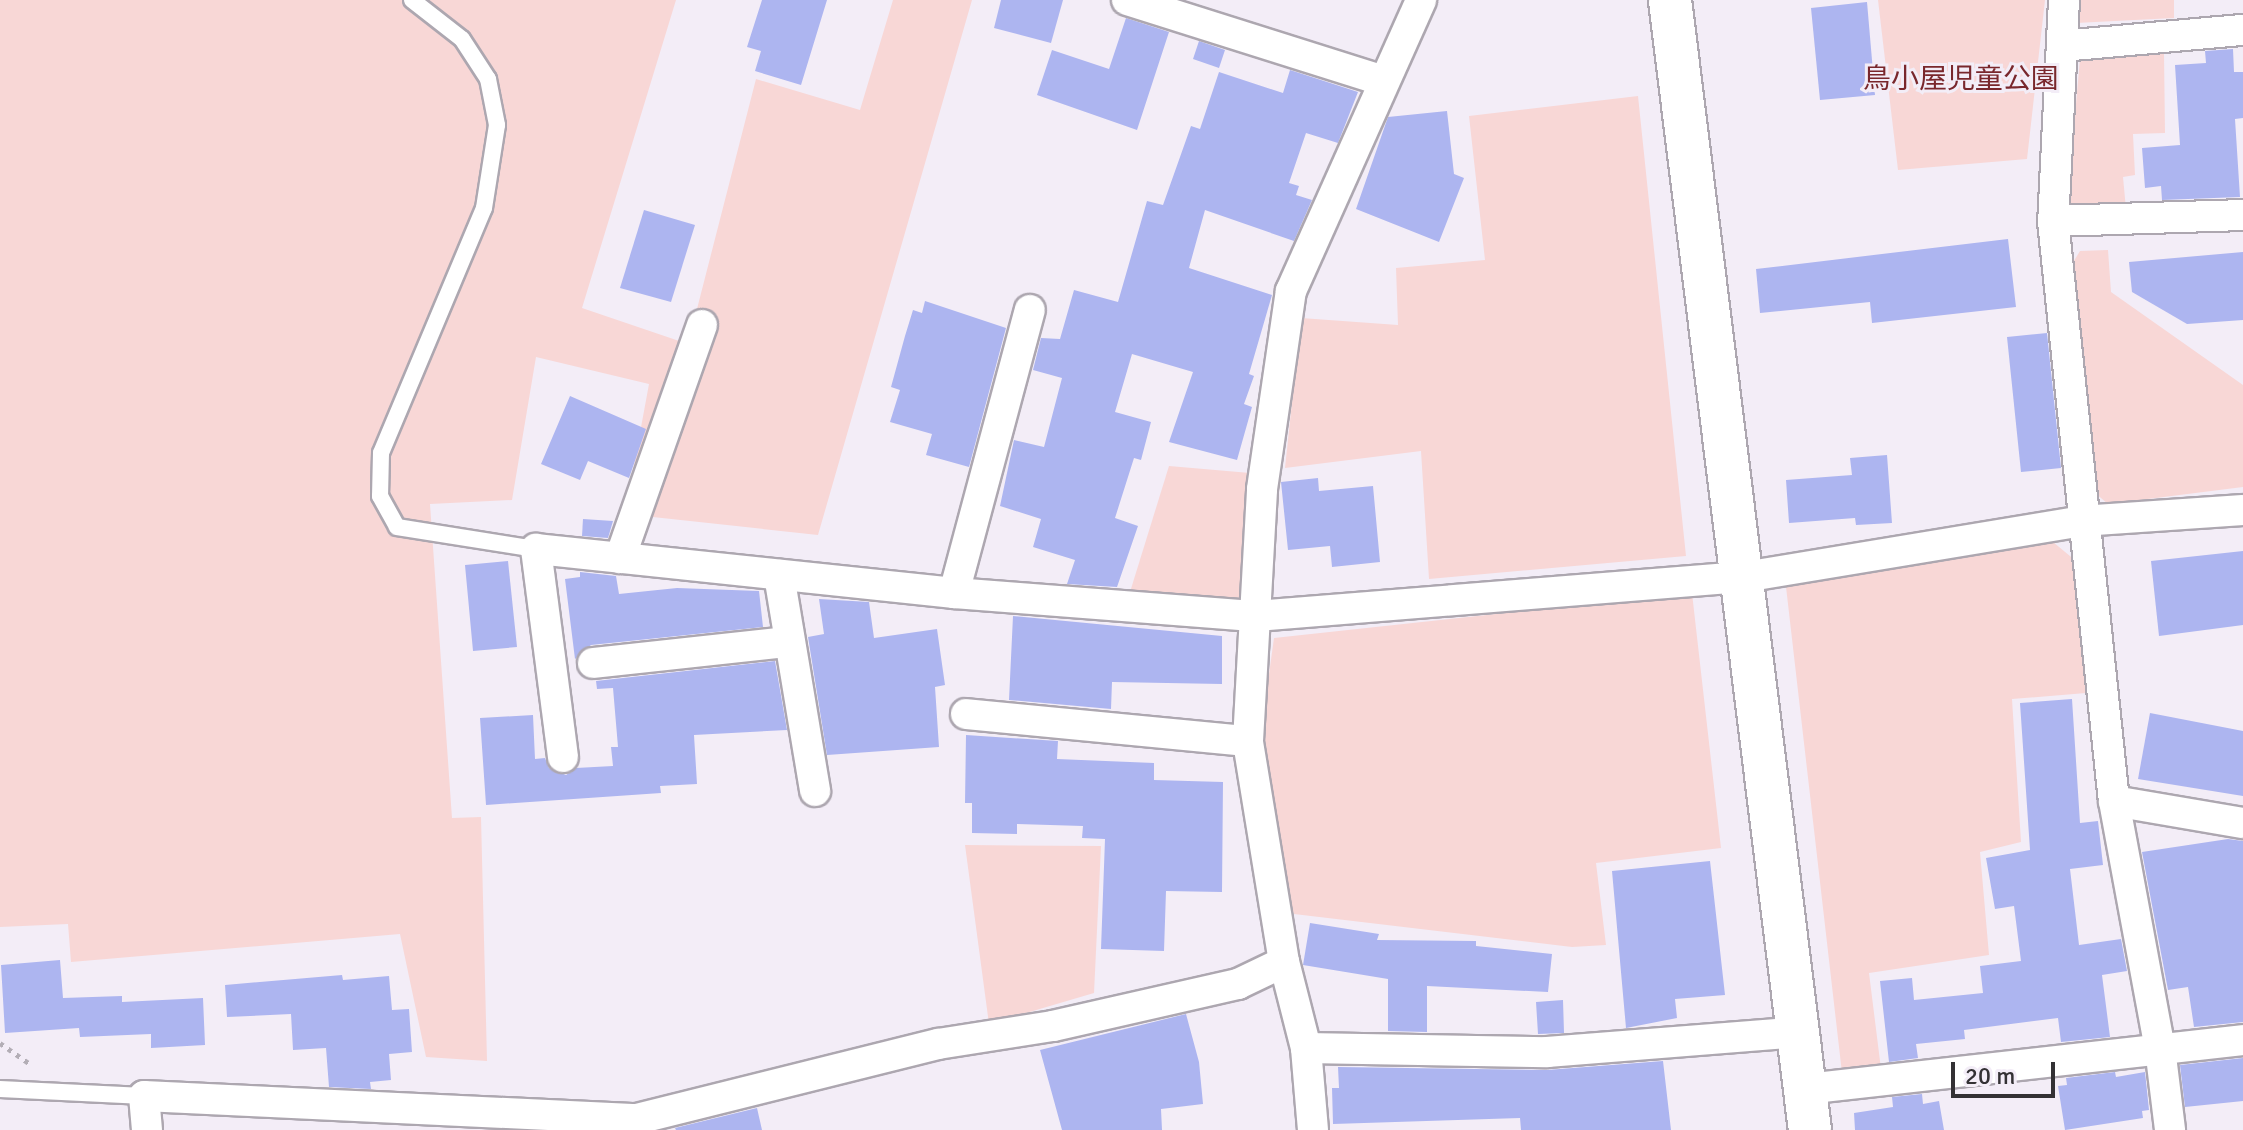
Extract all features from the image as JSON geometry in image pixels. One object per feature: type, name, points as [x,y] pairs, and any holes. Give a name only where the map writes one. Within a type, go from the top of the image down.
[{"type":"street","points":[[1127,0],[1170,6],[1381,80]]},
{"type":"street","points":[[1313,1130],[1306,1048],[1284,962],[1248,741],[1262,489],[1291,291],[1381,80],[1421,0]]},
{"type":"street","points":[[1670,0],[1808,1110],[2160,1048],[2243,1040]]},
{"type":"street","points":[[2064,0],[2053,221],[2081,521],[2114,801],[2160,1048],[2170,1130]]},
{"type":"street","points":[[2062,46],[2243,30]]},
{"type":"street","points":[[2053,221],[2243,215]]},
{"type":"street","points":[[954,593],[1030,310]]},
{"type":"street","points":[[620,558],[702,325]]},
{"type":"street","points":[[563,757],[536,549],[954,593],[1256,616],[1744,577],[2081,521],[2243,510]]},
{"type":"street","points":[[779,575],[787,642],[815,791]]},
{"type":"street","points":[[593,663],[787,642]]},
{"type":"street","points":[[966,714],[1248,741]]},
{"type":"street","points":[[2114,801],[2243,823]]},
{"type":"street","points":[[147,1130],[144,1096],[638,1124],[938,1044],[1053,1026],[1238,984],[1284,962]]},
{"type":"street","points":[[1306,1048],[1547,1052],[1799,1032]]},
{"type":"lane","points":[[412,0],[462,39],[488,79],[497,125],[484,208],[381,453],[380,496],[397,527],[536,549]]},
{"type":"lane","points":[[0,1089],[144,1096]]},
{"type":"green space","points":[[0,0],[676,0],[582,308],[688,344],[756,79],[860,110],[893,0],[972,0],[818,535],[625,514],[649,384],[536,357],[512,500],[430,504],[452,818],[481,817],[487,1061],[426,1057],[400,934],[71,962],[68,924],[0,927]]},
{"type":"green space","name":"鳥小屋児童公園","points":[[1878,0],[2045,0],[2027,159],[1898,170]]},
{"type":"green space","points":[[2078,0],[2174,0],[2174,18],[2076,23]]},
{"type":"green space","points":[[2164,53],[2165,133],[2133,134],[2135,175],[2123,177],[2126,209],[2067,205],[2080,59]]},
{"type":"green space","points":[[1638,96],[1686,556],[1429,579],[1421,451],[1285,468],[1301,318],[1398,325],[1396,268],[1485,260],[1469,116]]},
{"type":"green space","points":[[2108,250],[2111,292],[2243,385],[2243,487],[2108,504],[2087,486],[2069,269],[2080,251]]},
{"type":"green space","points":[[1169,466],[1250,473],[1241,600],[1130,592]]},
{"type":"green space","points":[[2053,542],[2076,561],[2086,693],[2012,699],[2021,842],[1980,852],[1989,955],[1869,973],[1881,1069],[1842,1073],[1785,578]]},
{"type":"green space","points":[[1692,593],[1721,848],[1596,863],[1606,945],[1572,947],[1294,914],[1273,860],[1260,739],[1274,638]]},
{"type":"green space","points":[[965,845],[1101,846],[1094,993],[989,1024]]},
{"type":"building","points":[[762,0],[827,0],[801,85],[755,71],[761,51],[747,47]]},
{"type":"building","points":[[1001,0],[1063,0],[1051,43],[994,28]]},
{"type":"building","points":[[1867,2],[1875,95],[1820,100],[1811,8]]},
{"type":"building","points":[[1126,18],[1169,32],[1137,130],[1037,95],[1052,50],[1109,69]]},
{"type":"building","points":[[1199,41],[1225,50],[1219,68],[1193,59]]},
{"type":"building","points":[[2233,49],[2234,72],[2243,72],[2243,118],[2235,119],[2240,197],[2162,200],[2161,186],[2145,188],[2142,148],[2180,145],[2175,65],[2206,63],[2205,51]]},
{"type":"building","points":[[1290,70],[1358,92],[1338,143],[1306,133],[1289,183],[1299,186],[1296,195],[1312,200],[1294,241],[1205,210],[1189,268],[1272,295],[1249,374],[1254,376],[1244,404],[1252,407],[1237,460],[1169,442],[1193,372],[1132,354],[1115,412],[1151,422],[1141,460],[1134,458],[1115,518],[1138,526],[1117,587],[1067,584],[1075,560],[1033,547],[1041,519],[1000,506],[1014,440],[1044,447],[1062,378],[1033,370],[1041,338],[1060,339],[1074,290],[1118,302],[1147,201],[1163,205],[1191,126],[1200,129],[1219,72],[1283,93]]},
{"type":"building","points":[[1447,111],[1454,174],[1464,178],[1439,242],[1356,209],[1388,117]]},
{"type":"building","points":[[644,210],[695,225],[671,302],[620,288]]},
{"type":"building","points":[[2008,239],[2016,307],[1872,323],[1870,302],[1760,313],[1756,269]]},
{"type":"building","points":[[2243,252],[2243,320],[2187,324],[2132,292],[2129,262]]},
{"type":"building","points":[[925,301],[1006,328],[969,467],[926,455],[932,434],[890,422],[900,390],[891,387],[905,336],[913,310],[922,313]]},
{"type":"building","points":[[2047,333],[2061,468],[2021,472],[2007,337]]},
{"type":"building","points":[[570,396],[646,429],[629,478],[588,461],[580,480],[541,464]]},
{"type":"building","points":[[1887,455],[1892,523],[1856,525],[1855,518],[1789,523],[1786,480],[1852,475],[1850,458]]},
{"type":"building","points":[[1318,478],[1319,491],[1373,486],[1380,562],[1332,567],[1330,546],[1288,550],[1281,482]]},
{"type":"building","points":[[583,519],[613,521],[608,538],[582,536]]},
{"type":"building","points":[[2243,551],[2243,625],[2159,636],[2151,561]]},
{"type":"building","points":[[508,561],[517,647],[473,651],[465,565]]},
{"type":"building","points":[[580,572],[616,576],[619,594],[677,588],[759,591],[763,627],[591,645],[575,659],[565,579],[580,577]]},
{"type":"building","points":[[819,599],[869,602],[874,638],[937,629],[945,685],[935,687],[939,747],[827,755],[808,637],[824,634]]},
{"type":"building","points":[[1013,616],[1222,636],[1222,684],[1112,682],[1111,709],[1009,700]]},
{"type":"building","points":[[775,661],[787,730],[694,735],[697,784],[660,786],[661,793],[486,805],[480,718],[533,715],[535,759],[545,758],[549,768],[566,775],[576,768],[613,766],[611,747],[618,747],[613,688],[597,689],[596,681]]},
{"type":"building","points":[[2072,699],[2080,823],[2098,821],[2103,865],[2070,869],[2079,945],[2121,939],[2127,971],[2102,975],[2110,1037],[2061,1042],[2058,1018],[1964,1030],[1965,1039],[1916,1044],[1918,1058],[1889,1062],[1880,981],[1912,978],[1914,1000],[1983,993],[1980,966],[2021,961],[2014,906],[1995,909],[1986,858],[2030,850],[2020,703]]},
{"type":"building","points":[[2150,713],[2243,731],[2243,796],[2138,779]]},
{"type":"building","points":[[966,735],[1058,741],[1057,759],[1154,763],[1154,780],[1223,782],[1222,892],[1166,891],[1164,951],[1101,949],[1105,839],[1082,838],[1083,826],[1017,824],[1017,834],[972,833],[972,803],[965,803]]},
{"type":"building","points":[[2228,839],[2243,841],[2243,1022],[2194,1027],[2188,987],[2168,990],[2142,852]]},
{"type":"building","points":[[1710,861],[1725,995],[1675,999],[1677,1018],[1626,1028],[1612,871]]},
{"type":"building","points":[[1310,923],[1379,934],[1377,940],[1476,941],[1476,946],[1552,954],[1548,992],[1427,986],[1427,1032],[1388,1031],[1388,979],[1303,965]]},
{"type":"building","points":[[60,960],[63,998],[122,996],[122,1002],[203,998],[205,1045],[151,1048],[151,1034],[80,1037],[79,1028],[5,1033],[1,965]]},
{"type":"building","points":[[342,975],[343,980],[389,976],[392,1010],[409,1009],[412,1052],[389,1054],[391,1080],[370,1082],[371,1089],[329,1087],[326,1048],[293,1050],[291,1014],[227,1017],[225,985]]},
{"type":"building","points":[[1563,1000],[1564,1033],[1538,1034],[1536,1002]]},
{"type":"building","points":[[1186,1014],[1199,1062],[1203,1104],[1161,1109],[1162,1130],[1062,1130],[1040,1050]]},
{"type":"building","points":[[2243,1058],[2243,1101],[2185,1107],[2180,1065]]},
{"type":"building","points":[[1663,1061],[1671,1130],[1521,1130],[1520,1118],[1333,1124],[1332,1088],[1339,1088],[1338,1067],[1547,1070]]},
{"type":"building","points":[[2115,1072],[2116,1077],[2145,1072],[2149,1110],[2142,1111],[2143,1118],[2065,1130],[2058,1086],[2067,1085],[2066,1078]]},
{"type":"building","points":[[1922,1094],[1923,1104],[1939,1101],[1944,1130],[1855,1130],[1854,1113],[1893,1107],[1892,1097]]},
{"type":"building","points":[[757,1108],[762,1130],[675,1128]]}]
